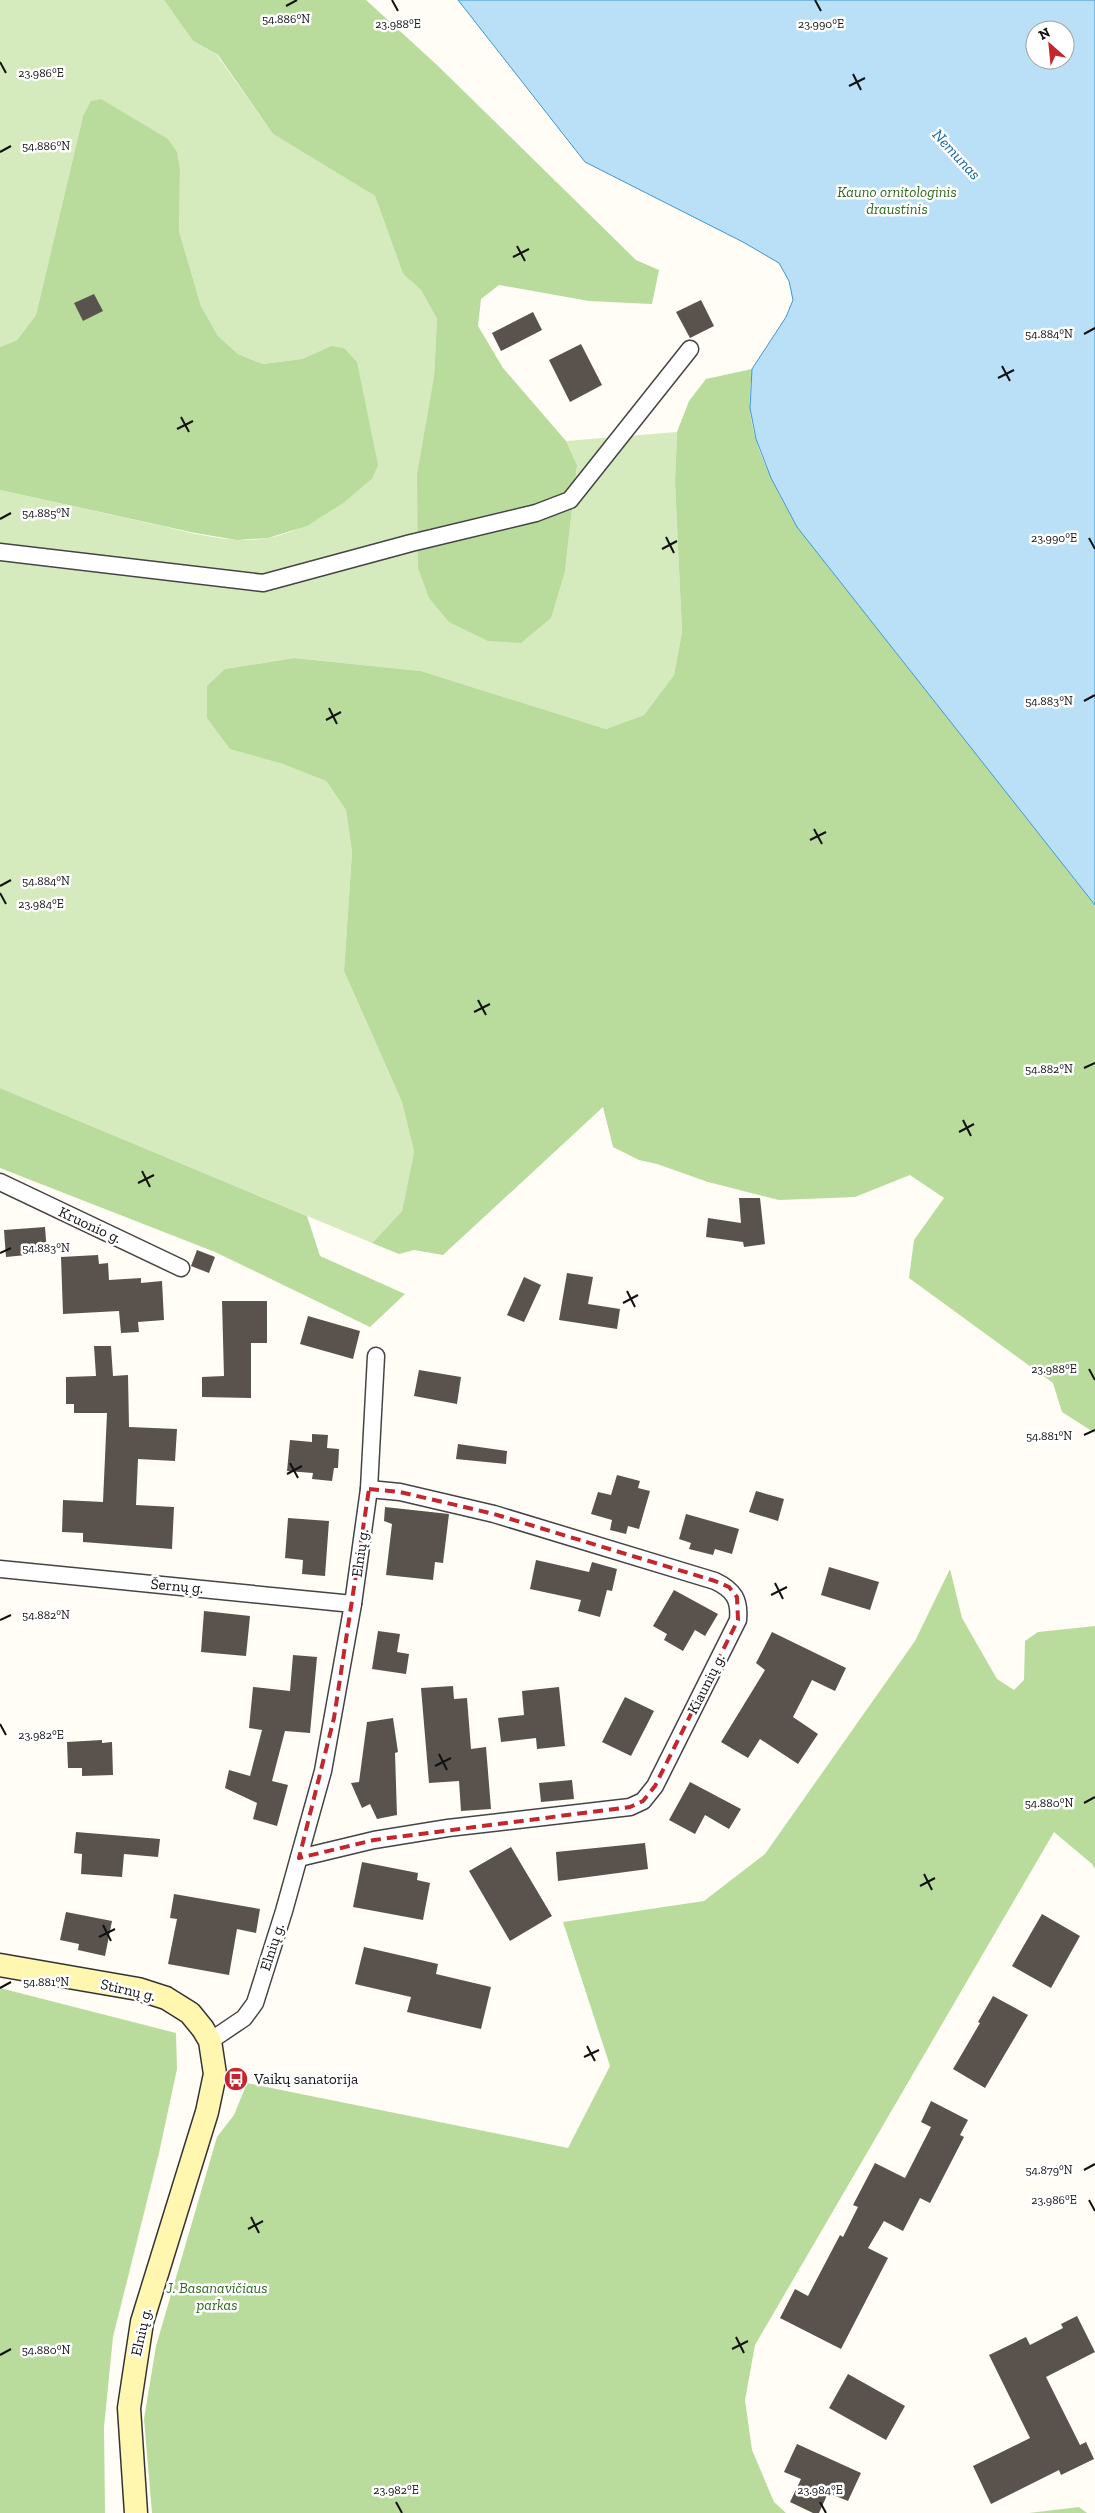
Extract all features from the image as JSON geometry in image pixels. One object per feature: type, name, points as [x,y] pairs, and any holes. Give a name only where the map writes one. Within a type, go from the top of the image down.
[{"type":"street","points":[[0,552],[263,583],[411,543],[536,513],[570,500],[690,349]]},
{"type":"street","name":"Kruonio g.","points":[[0,1182],[181,1268]]},
{"type":"street","name":"Elnių g.","points":[[136,2513],[129,2408],[135,2355],[142,2322],[207,2112],[215,2074],[210,2041],[244,2018],[255,2003],[324,1771],[353,1604],[368,1489],[376,1356]]},
{"type":"street","name":"Kiaunių g.","points":[[299,1858],[374,1840],[448,1828],[630,1807],[643,1801],[654,1786],[738,1620],[737,1597],[729,1588],[715,1581],[494,1514],[400,1492],[368,1489]]},
{"type":"street","name":"Šernų g.","points":[[0,1569],[353,1604]]},
{"type":"street","name":"Stirnų g.","points":[[0,1965],[138,1990],[166,1998],[190,2013],[210,2041]]},
{"type":"highlighted area","points":[[369,1489],[400,1492],[494,1514],[715,1581],[729,1587],[737,1597],[738,1620],[655,1786],[643,1801],[630,1807],[374,1840],[299,1858],[334,1718]]},
{"type":"green space","points":[[0,0],[164,0],[193,41],[217,55],[273,134],[375,196],[403,274],[421,290],[437,319],[434,377],[565,571],[577,465],[566,441],[677,432],[675,483],[682,632],[674,675],[644,715],[606,729],[421,671],[294,658],[225,669],[280,763],[326,781],[346,810],[352,852],[344,971],[402,1102],[414,1152],[402,1211],[372,1243],[0,1088],[0,490],[207,536],[253,540],[283,534],[310,523],[336,507],[372,479],[331,346],[302,359],[263,364],[238,354],[218,336],[201,306],[179,231],[180,170],[83,116],[36,315],[17,340],[0,347]]},
{"type":"green space","points":[[164,0],[366,0],[437,65],[636,260],[659,270],[652,304],[589,301],[499,285],[481,299],[478,326],[503,368],[566,441],[577,465],[565,571],[551,618],[521,643],[488,641],[449,622],[429,598],[418,568],[417,475],[434,377],[437,319],[421,290],[403,274],[375,196],[273,134],[218,55],[193,41]]},
{"type":"green space","points":[[101,99],[168,139],[177,152],[180,170],[179,231],[201,306],[218,336],[238,354],[263,364],[302,359],[331,346],[344,348],[357,362],[378,465],[372,479],[343,503],[307,526],[268,538],[237,540],[195,533],[0,490],[0,347],[17,340],[36,315],[83,116],[91,101]]},
{"type":"green space","points":[[752,369],[750,408],[756,439],[767,469],[797,527],[1095,905],[1095,1433],[1062,1412],[1053,1383],[909,1278],[914,1240],[944,1198],[910,1175],[855,1197],[779,1200],[708,1182],[657,1164],[639,1160],[613,1147],[603,1107],[443,1255],[414,1250],[399,1254],[372,1243],[402,1211],[414,1152],[402,1102],[344,971],[352,852],[346,810],[326,781],[280,763],[230,749],[207,718],[207,686],[225,669],[294,658],[421,671],[606,729],[644,715],[674,675],[682,632],[675,483],[677,432],[689,401],[706,379]]},
{"type":"green space","points":[[0,1088],[307,1216],[320,1256],[405,1294],[370,1327],[215,1252],[0,1168]]},
{"type":"green space","name":"J. Basanavičiaus parkas","points":[[950,1569],[962,1618],[997,1679],[1014,1690],[1024,1680],[1025,1641],[1038,1632],[1095,1626],[1095,1869],[1092,1864],[1054,1832],[755,2345],[745,2400],[752,2450],[774,2502],[786,2513],[152,2513],[144,2419],[156,2346],[217,2137],[234,2115],[247,2083],[568,2148],[610,2066],[563,1922],[704,1901],[765,1854],[915,1641]]},
{"type":"green space","points":[[0,1988],[176,2033],[177,2069],[159,2153],[113,2337],[104,2427],[105,2513],[0,2513]]},
{"type":"green space","points":[[1079,2507],[1087,2513],[1029,2513]]},
{"type":"water","name":"Kauno ornitologinis draustinis","points":[[458,0],[1095,0],[1095,905],[797,527],[771,478],[756,439],[750,408],[752,369],[786,317],[793,300],[789,281],[779,263],[743,242],[585,162]]},
{"type":"building","points":[[94,294],[103,311],[83,321],[74,303]]},
{"type":"building","points":[[701,300],[714,326],[690,338],[676,312]]},
{"type":"building","points":[[533,312],[542,330],[501,351],[492,333]]},
{"type":"building","points":[[581,344],[602,385],[570,402],[549,360]]},
{"type":"building","points":[[739,1198],[760,1198],[765,1244],[744,1247],[743,1242],[706,1237],[708,1218],[741,1223]]},
{"type":"building","points":[[45,1227],[47,1253],[6,1257],[4,1230]]},
{"type":"building","points":[[197,1250],[215,1257],[209,1273],[191,1266]]},
{"type":"building","points":[[98,1255],[99,1264],[108,1263],[109,1280],[141,1278],[141,1283],[162,1281],[164,1320],[138,1322],[139,1332],[121,1333],[119,1311],[63,1314],[61,1257]]},
{"type":"building","points":[[567,1273],[593,1277],[588,1304],[620,1309],[617,1329],[559,1320]]},
{"type":"building","points":[[524,1277],[541,1285],[524,1322],[507,1315]]},
{"type":"building","points":[[222,1301],[267,1301],[267,1343],[251,1343],[251,1398],[202,1397],[202,1377],[224,1376]]},
{"type":"building","points":[[308,1316],[360,1331],[353,1359],[300,1344]]},
{"type":"building","points":[[94,1346],[111,1346],[113,1376],[128,1375],[129,1427],[177,1429],[175,1461],[138,1459],[136,1505],[174,1507],[172,1549],[83,1542],[83,1533],[62,1532],[63,1500],[103,1502],[107,1413],[74,1413],[74,1404],[66,1404],[66,1377],[96,1376]]},
{"type":"building","points":[[419,1370],[461,1377],[457,1404],[414,1396]]},
{"type":"building","points":[[312,1434],[328,1435],[327,1448],[339,1449],[338,1468],[334,1468],[332,1481],[312,1479],[313,1473],[287,1471],[290,1440],[312,1442]]},
{"type":"building","points":[[458,1444],[507,1451],[506,1464],[456,1459]]},
{"type":"building","points":[[617,1475],[640,1481],[638,1488],[650,1491],[639,1529],[628,1526],[626,1534],[610,1530],[612,1520],[591,1514],[598,1492],[611,1495]]},
{"type":"building","points":[[756,1491],[784,1499],[778,1521],[749,1512]]},
{"type":"building","points":[[385,1507],[449,1514],[443,1563],[435,1562],[433,1580],[386,1575],[392,1524],[384,1521]]},
{"type":"building","points":[[686,1514],[739,1529],[732,1554],[715,1549],[713,1555],[689,1549],[691,1543],[679,1539]]},
{"type":"building","points":[[288,1518],[329,1521],[325,1576],[302,1574],[303,1560],[285,1558]]},
{"type":"building","points":[[536,1560],[589,1572],[592,1562],[617,1569],[612,1591],[607,1590],[600,1617],[578,1611],[581,1600],[530,1589]]},
{"type":"building","points":[[829,1567],[879,1582],[870,1610],[821,1595]]},
{"type":"building","points":[[674,1590],[718,1614],[705,1636],[695,1630],[683,1651],[664,1640],[667,1634],[653,1626]]},
{"type":"building","points":[[204,1611],[250,1616],[246,1656],[201,1652]]},
{"type":"building","points":[[378,1631],[400,1634],[397,1652],[409,1654],[406,1674],[372,1669]]},
{"type":"building","points":[[772,1632],[846,1668],[835,1691],[812,1680],[793,1717],[818,1734],[798,1764],[760,1739],[748,1758],[721,1742],[765,1670],[756,1663]]},
{"type":"building","points":[[293,1655],[317,1657],[310,1733],[285,1731],[272,1781],[288,1785],[277,1826],[253,1819],[257,1803],[225,1788],[229,1770],[250,1776],[262,1730],[249,1728],[253,1687],[290,1691]]},
{"type":"building","points":[[453,1686],[454,1699],[467,1698],[471,1749],[486,1747],[491,1809],[461,1811],[459,1781],[429,1783],[421,1688]]},
{"type":"building","points":[[559,1687],[565,1746],[537,1749],[536,1738],[501,1742],[498,1718],[524,1715],[522,1691]]},
{"type":"building","points":[[625,1697],[654,1711],[631,1756],[602,1742]]},
{"type":"building","points":[[393,1718],[398,1752],[395,1753],[397,1815],[377,1819],[370,1804],[362,1808],[351,1783],[359,1782],[367,1722]]},
{"type":"building","points":[[102,1740],[102,1743],[112,1742],[113,1775],[82,1776],[82,1768],[68,1768],[67,1742]]},
{"type":"building","points":[[572,1780],[574,1799],[541,1802],[539,1783]]},
{"type":"building","points":[[690,1782],[741,1809],[729,1829],[705,1815],[695,1834],[669,1820]]},
{"type":"building","points":[[76,1832],[160,1839],[158,1857],[124,1854],[122,1877],[81,1874],[82,1854],[74,1853]]},
{"type":"building","points":[[645,1843],[648,1869],[558,1881],[556,1852]]},
{"type":"building","points":[[511,1847],[552,1916],[510,1941],[469,1871]]},
{"type":"building","points":[[362,1862],[418,1873],[417,1880],[430,1883],[423,1920],[353,1907]]},
{"type":"building","points":[[174,1894],[260,1909],[256,1933],[237,1929],[229,1975],[168,1964],[177,1919],[170,1918]]},
{"type":"building","points":[[66,1912],[112,1921],[105,1956],[78,1950],[79,1944],[60,1940]]},
{"type":"building","points":[[1042,1914],[1080,1936],[1051,1988],[1012,1966]]},
{"type":"building","points":[[364,1947],[438,1964],[436,1974],[491,1987],[481,2029],[407,2012],[411,1997],[355,1984]]},
{"type":"building","points":[[993,1996],[1028,2015],[985,2088],[953,2069],[980,2023],[978,2022]]},
{"type":"building","points":[[931,2101],[968,2120],[960,2135],[964,2137],[930,2203],[920,2198],[903,2231],[884,2221],[868,2248],[888,2258],[841,2349],[780,2318],[795,2289],[808,2296],[840,2235],[843,2237],[858,2207],[853,2205],[875,2163],[905,2178],[931,2127],[921,2122]]},
{"type":"building","points":[[1077,2316],[1095,2352],[1046,2377],[1080,2445],[1086,2442],[1094,2459],[1061,2475],[1059,2470],[991,2504],[973,2466],[1030,2438],[989,2355],[1026,2337],[1030,2345],[1063,2328],[1061,2324]]},
{"type":"building","points":[[848,2374],[905,2406],[886,2440],[829,2408]]},
{"type":"building","points":[[797,2444],[861,2473],[848,2501],[828,2493],[819,2513],[813,2513],[790,2502],[801,2479],[784,2472]]},
{"type":"place","name":"Vaikų sanatorija","points":[[236,2079]]},
{"type":"water label","name":"Nemunas","points":[[957,154]]}]
